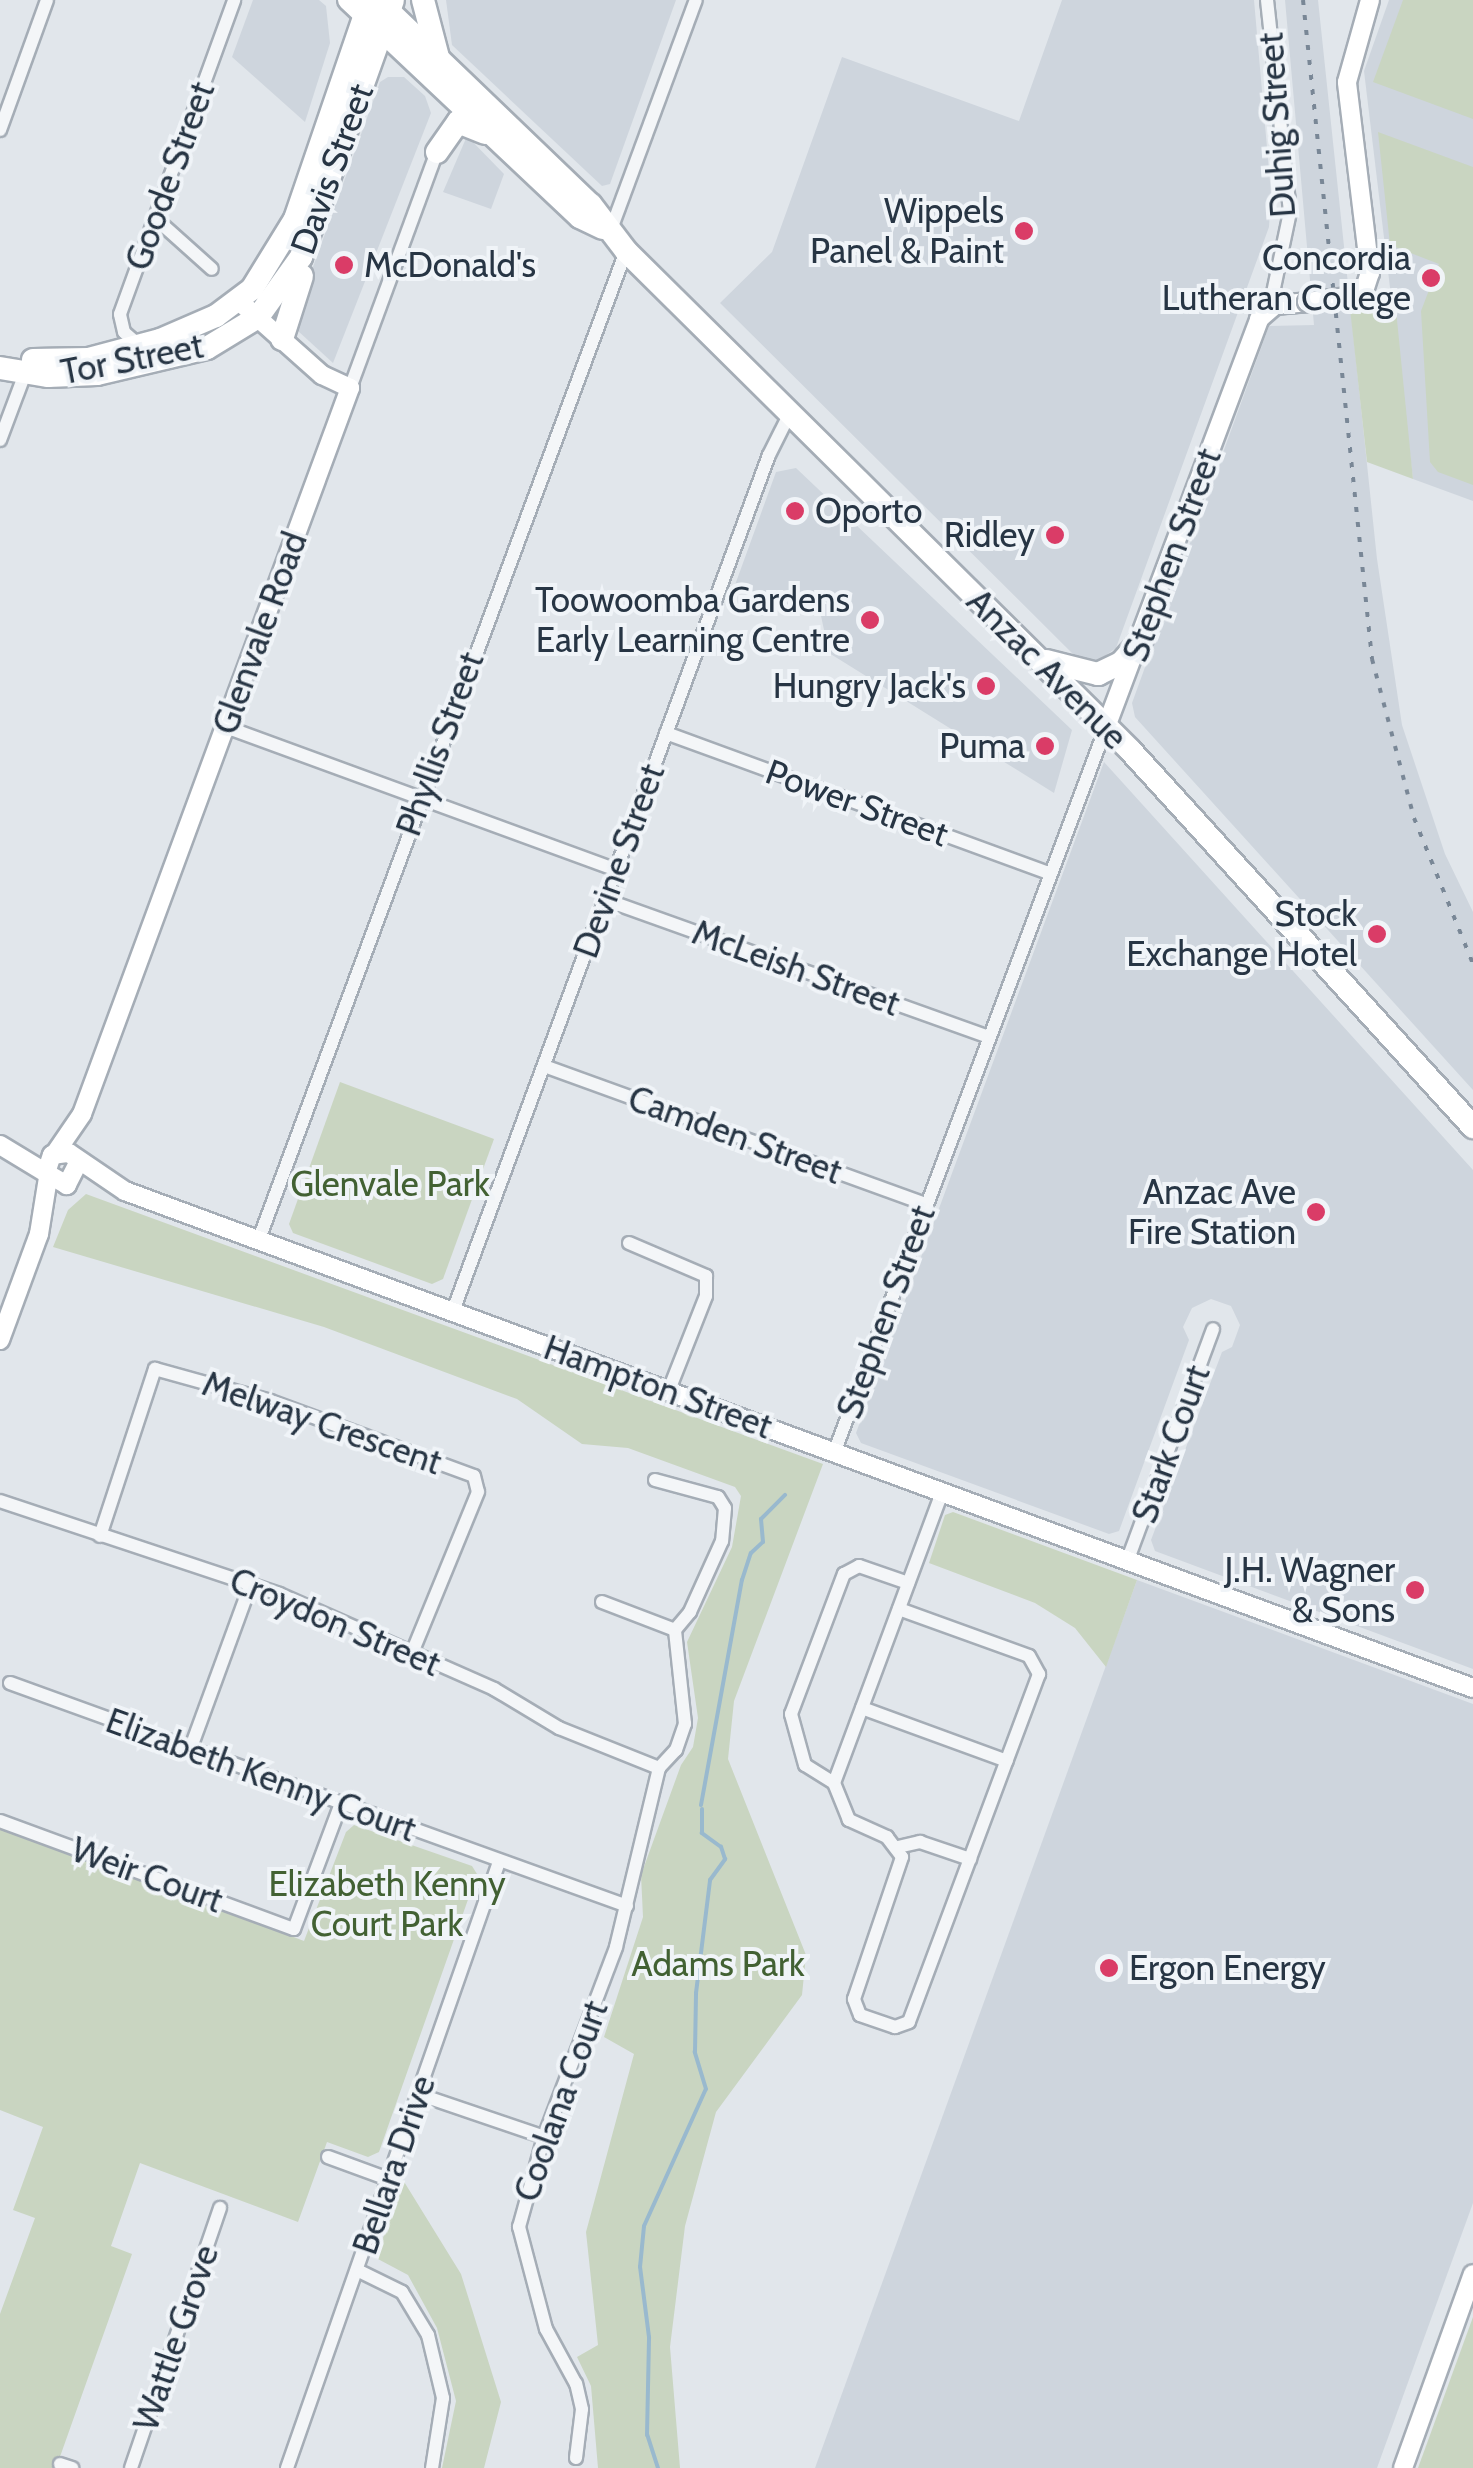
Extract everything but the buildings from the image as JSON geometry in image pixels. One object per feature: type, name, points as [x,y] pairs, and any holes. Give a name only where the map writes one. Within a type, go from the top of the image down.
[{"type":"highway","points":[[423,0],[438,56]]},
{"type":"highway","name":"Anzac Avenue","points":[[375,8],[438,56],[591,204],[606,231],[1106,727],[1473,1127]]},
{"type":"highway","name":"Anzac Avenue","points":[[375,8],[412,56],[580,217],[606,231]]},
{"type":"highway","name":"Davis Street","points":[[258,318],[301,257],[370,64],[375,8]]},
{"type":"highway","name":"Davis Street","points":[[239,301],[284,246],[375,8]]},
{"type":"highway","points":[[370,64],[412,56]]},
{"type":"highway","points":[[438,152],[451,129],[466,122],[510,148]]},
{"type":"highway","points":[[282,339],[301,257]]},
{"type":"highway","name":"Tor Street","points":[[0,368],[89,358],[140,346],[203,323],[239,301]]},
{"type":"highway","name":"Tor Street","points":[[0,356],[27,367],[97,374],[193,352],[258,318]]},
{"type":"highway","points":[[1026,648],[1055,666],[1095,675],[1121,662],[1142,639]]},
{"type":"street","points":[[0,130],[47,0]]},
{"type":"street","name":"Goode Street","points":[[140,346],[120,321],[234,0]]},
{"type":"street","points":[[606,231],[696,0]]},
{"type":"street","name":"Duhig Street","points":[[1267,0],[1290,212],[1270,307]]},
{"type":"street","points":[[1270,307],[1348,297],[1364,288],[1370,273],[1347,82],[1370,0]]},
{"type":"street","name":"Glenvale Road","points":[[69,1184],[77,1161],[82,1114],[438,152]]},
{"type":"street","points":[[154,218],[212,269]]},
{"type":"street","name":"Phyllis Street","points":[[259,1240],[626,251]]},
{"type":"street","points":[[239,301],[322,375],[350,388]]},
{"type":"street","name":"Stephen Street","points":[[834,1453],[986,1036],[1142,639],[1256,326],[1270,307]]},
{"type":"street","points":[[0,440],[27,367]]},
{"type":"street","name":"Devine Street","points":[[452,1311],[666,733],[790,413]]},
{"type":"street","points":[[226,727],[616,870]]},
{"type":"street","name":"Power Street","points":[[666,733],[1048,873]]},
{"type":"street","name":"McLeish Street","points":[[606,900],[986,1036]]},
{"type":"street","name":"Camden Street","points":[[544,1066],[926,1204]]},
{"type":"street","name":"Glenvale Road","points":[[47,1176],[54,1153],[82,1114]]},
{"type":"street","points":[[0,1145],[54,1153]]},
{"type":"street","points":[[0,1145],[47,1176],[39,1234]]},
{"type":"street","name":"Hampton Street","points":[[54,1153],[77,1161],[125,1191],[1473,1688]]},
{"type":"street","name":"Hampton Street","points":[[47,1176],[69,1184],[125,1191]]},
{"type":"street","points":[[0,1340],[7,1296],[69,1184]]},
{"type":"street","points":[[629,1244],[706,1276],[706,1296],[670,1390]]},
{"type":"street","name":"Stark Court","points":[[1128,1559],[1213,1329]]},
{"type":"street","name":"Melway Crescent","points":[[100,1536],[155,1369],[270,1402],[474,1476],[478,1492],[412,1653]]},
{"type":"street","points":[[602,1602],[675,1630],[722,1541],[725,1508],[718,1497],[655,1480]]},
{"type":"street","points":[[834,1783],[942,1493]]},
{"type":"street","name":"Croydon Street","points":[[0,1501],[251,1583],[494,1689],[559,1728],[659,1768]]},
{"type":"street","points":[[908,1583],[859,1566],[844,1574],[789,1722],[805,1765],[834,1783],[850,1820],[898,1847],[920,1842],[970,1859]]},
{"type":"street","points":[[190,1750],[251,1583]]},
{"type":"street","points":[[898,1609],[1038,1664],[909,2022],[895,2027],[860,2015],[854,2000],[900,1874],[898,1847]]},
{"type":"street","name":"Coolana Court","points":[[576,2458],[582,2422],[576,2384],[546,2329],[519,2227],[544,2138],[626,1906],[630,1872],[659,1768],[676,1750],[685,1724],[675,1630]]},
{"type":"street","name":"Elizabeth Kenny Court","points":[[10,1683],[340,1806],[626,1906]]},
{"type":"street","points":[[862,1708],[1006,1761]]},
{"type":"street","name":"Weir Court","points":[[0,1820],[294,1928],[340,1806]]},
{"type":"street","name":"Bellara Drive","points":[[287,2468],[499,1862]]},
{"type":"street","points":[[418,2094],[544,2138]]},
{"type":"street","points":[[328,2158],[388,2179]]},
{"type":"street","name":"Wattle Grove","points":[[131,2468],[220,2208]]},
{"type":"street","points":[[357,2270],[402,2292],[428,2335],[443,2398],[432,2468]]},
{"type":"street","points":[[1403,2468],[1473,2274]]},
{"type":"shaded area","points":[[253,0],[319,0],[326,6],[330,43],[305,122],[232,57]]},
{"type":"shaded area","points":[[446,0],[676,0],[610,184],[602,186],[452,45]]},
{"type":"shaded area","points":[[1062,0],[1254,0],[1271,193],[1269,227],[1116,648],[1095,663],[1082,663],[720,303],[772,252],[842,57],[1019,121]]},
{"type":"shaded area","points":[[1285,0],[1318,0],[1377,559],[1402,725],[1445,854],[1473,912],[1473,1090],[1135,717],[1132,703],[1269,326],[1314,325]]},
{"type":"shaded area","name":"Concordia Lutheran College","points":[[1389,0],[1473,0],[1473,501],[1413,479],[1364,71]]},
{"type":"shaded area","name":"McDonald's","points":[[388,77],[404,77],[425,96],[431,113],[333,363],[298,331],[297,311],[380,82]]},
{"type":"shaded area","points":[[467,136],[504,174],[491,209],[443,192]]},
{"type":"shaded area","points":[[796,468],[1072,730],[1054,793],[829,653],[821,616],[735,585],[776,472]]},
{"type":"shaded area","points":[[1104,762],[1473,1170],[1473,1669],[1155,1551],[1151,1540],[1222,1352],[1232,1347],[1240,1325],[1231,1306],[1211,1299],[1192,1308],[1183,1327],[1189,1340],[1119,1531],[1109,1534],[861,1443],[856,1433]]},
{"type":"shaded area","points":[[1137,1580],[1473,1704],[1473,2203],[1377,2468],[815,2468]]},
{"type":"green space","points":[[1403,0],[1473,0],[1473,119],[1373,82]]},
{"type":"green space","points":[[1378,132],[1473,167],[1473,485],[1438,472],[1430,462],[1421,311],[1439,264],[1390,245]]},
{"type":"green space","points":[[1375,293],[1396,310],[1413,479],[1367,462],[1350,309]]},
{"type":"green space","name":"Glenvale Park","points":[[340,1082],[494,1139],[443,1279],[432,1284],[293,1233],[289,1224]]},
{"type":"green space","name":"Adams Park","points":[[86,1194],[823,1464],[734,1701],[728,1759],[806,1955],[802,1995],[716,2112],[685,2226],[670,2347],[680,2468],[598,2468],[591,2386],[577,2357],[598,2345],[586,2232],[634,2054],[604,2037],[643,1917],[641,1875],[681,1765],[693,1747],[698,1718],[687,1642],[732,1547],[741,1496],[735,1487],[628,1448],[582,1444],[517,1399],[324,1327],[53,1247],[68,1210]]},
{"type":"green space","points":[[953,1512],[1137,1580],[1106,1667],[1075,1628],[1035,1603],[929,1563],[945,1515]]},
{"type":"green space","name":"Elizabeth Kenny Court Park","points":[[354,1825],[472,1866],[477,1874],[379,2152],[368,2157],[327,2142],[298,2222],[140,2163],[111,2246],[132,2254],[56,2468],[0,2468],[0,2314],[35,2218],[13,2210],[43,2127],[0,2110],[0,1826],[304,1941],[346,1832]]},
{"type":"green space","points":[[403,2180],[461,2274],[501,2402],[484,2468],[442,2468],[456,2401],[437,2328],[408,2275],[376,2258]]},
{"type":"green space","points":[[1473,2317],[1473,2468],[1418,2468]]},
{"type":"waterway","points":[[701,1805],[742,1580],[751,1553],[763,1542],[761,1519],[785,1495]]},
{"type":"waterway","points":[[658,2468],[647,2435],[649,2337],[640,2267],[644,2226],[706,2089],[695,2052],[696,1993],[710,1880],[725,1859],[721,1847],[702,1833],[702,1809]]},
{"type":"railway","points":[[1303,0],[1372,659],[1414,818],[1473,964]]},
{"type":"place","name":"Wippels Panel & Paint","points":[[1024,231]]},
{"type":"place","name":"McDonald's","points":[[344,265]]},
{"type":"place","name":"Concordia Lutheran College","points":[[1431,278]]},
{"type":"place","name":"Oporto","points":[[795,511]]},
{"type":"place","name":"Ridley","points":[[1055,535]]},
{"type":"place","name":"Toowoomba Gardens Early Learning Centre","points":[[870,620]]},
{"type":"place","name":"Hungry Jack's","points":[[986,686]]},
{"type":"place","name":"Puma","points":[[1045,746]]},
{"type":"place","name":"Stock Exchange Hotel","points":[[1377,934]]},
{"type":"place","name":"Anzac Ave Fire Station","points":[[1316,1212]]},
{"type":"place","name":"J.H. Wagner & Sons","points":[[1415,1590]]},
{"type":"place","name":"Ergon Energy","points":[[1109,1968]]}]
